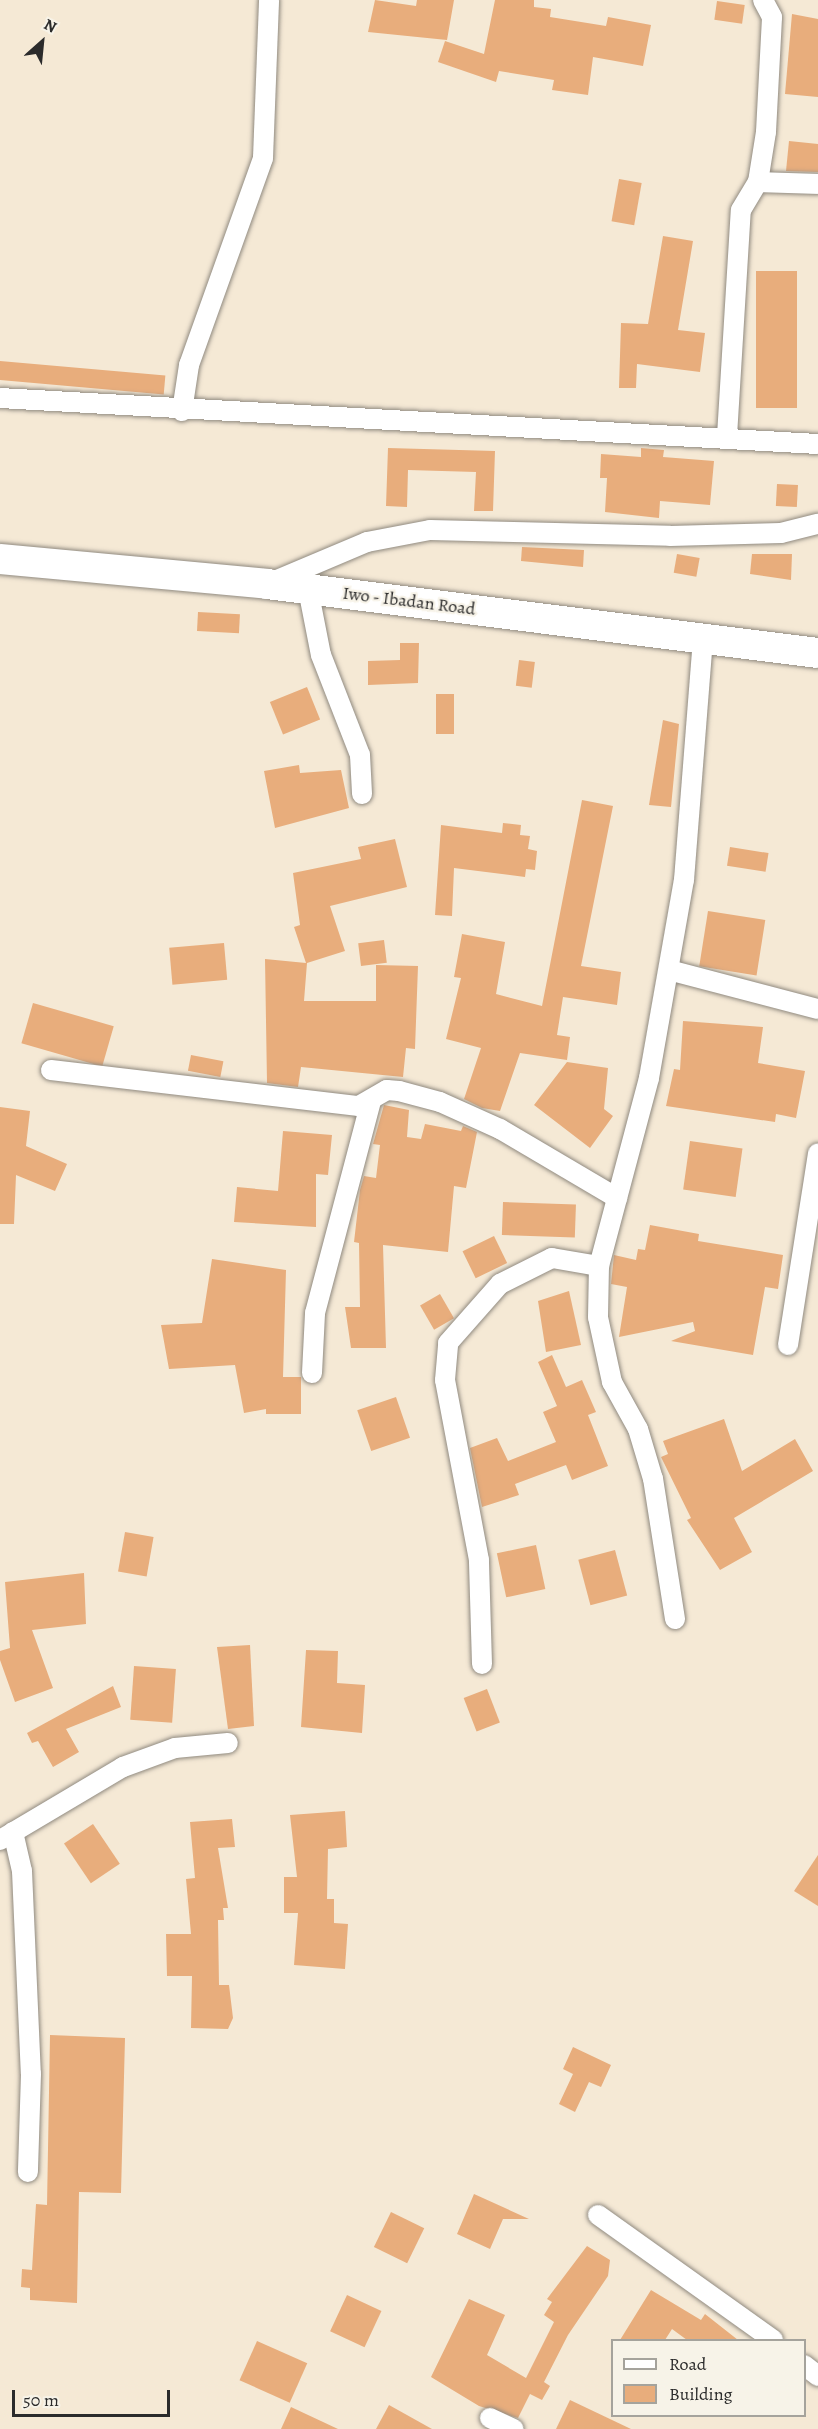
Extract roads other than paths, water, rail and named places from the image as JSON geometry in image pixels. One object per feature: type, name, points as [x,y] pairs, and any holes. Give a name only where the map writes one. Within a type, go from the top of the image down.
[{"type":"main road","name":"Iwo - Ibadan Road","points":[[0,559],[267,584],[818,653]]},
{"type":"street","points":[[183,411],[189,365],[263,158],[269,0]]},
{"type":"street","points":[[727,436],[741,210],[758,182],[766,132],[772,17],[764,0]]},
{"type":"street","points":[[758,182],[818,184]]},
{"type":"street","points":[[0,398],[183,411],[727,436],[818,444]]},
{"type":"street","points":[[267,584],[367,542],[430,530],[681,535],[781,533],[818,524]]},
{"type":"street","points":[[308,589],[335,697],[360,755],[362,794]]},
{"type":"street","points":[[675,1618],[652,1479],[601,1344],[600,1266],[617,1198],[634,1144],[669,970],[692,809],[703,637]]},
{"type":"street","points":[[669,970],[818,1009]]},
{"type":"street","points":[[51,1070],[359,1106],[387,1090],[440,1102],[617,1198]]},
{"type":"street","points":[[312,1373],[315,1313],[371,1101]]},
{"type":"street","points":[[788,1345],[818,1153]]},
{"type":"street","points":[[482,1664],[479,1560],[445,1380],[448,1343],[500,1284],[552,1258],[600,1266]]},
{"type":"street","points":[[28,2172],[31,2074],[23,1883],[7,1836],[123,1767],[175,1748],[228,1743]]},
{"type":"street","points":[[598,2215],[772,2339]]},
{"type":"street","points":[[806,2367],[818,2376]]},
{"type":"street","points":[[490,2418],[514,2429]]}]
